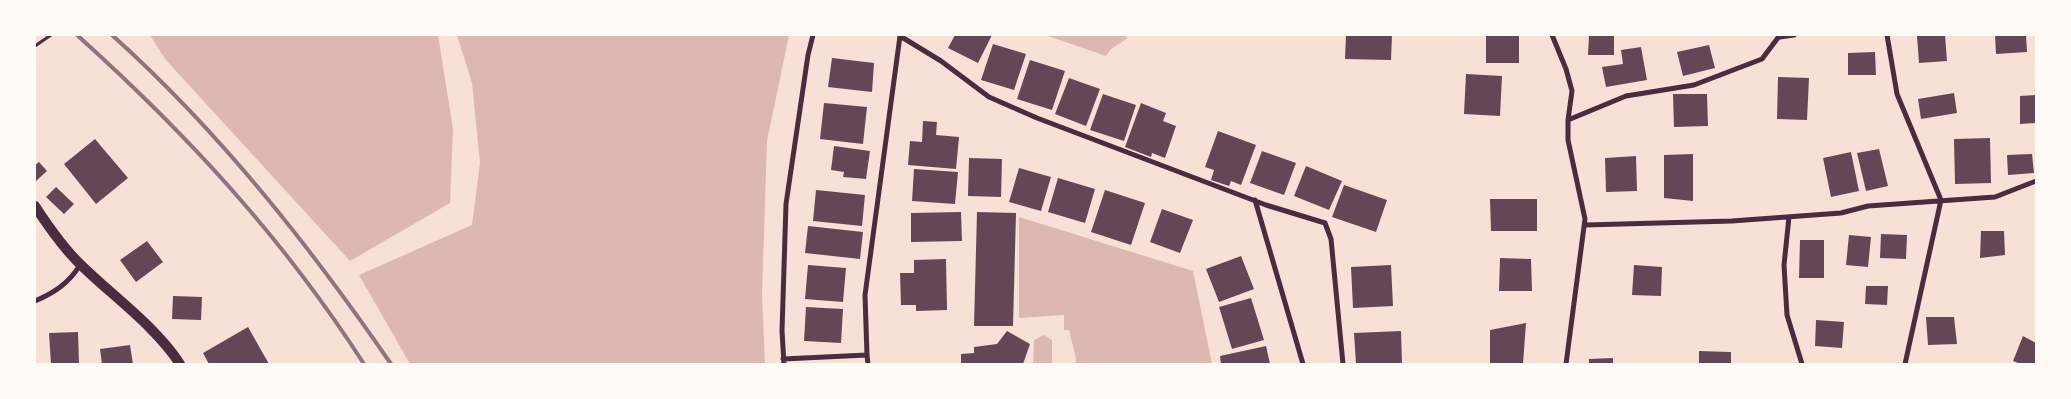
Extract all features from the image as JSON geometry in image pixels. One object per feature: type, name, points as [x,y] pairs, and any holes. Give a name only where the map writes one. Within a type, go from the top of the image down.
[{"type":"main road","points":[[35,206],[80,265],[130,310],[174,354],[180,364]]},
{"type":"street","points":[[813,35],[808,55],[786,204],[783,361],[867,355]]},
{"type":"street","points":[[1552,35],[1566,69],[1572,91],[1568,120],[1568,140],[1586,220],[1566,364]]},
{"type":"street","points":[[1568,120],[1626,96],[1694,85],[1762,59],[1780,36],[1794,35]]},
{"type":"street","points":[[1886,35],[1897,94],[1941,200],[1904,364]]},
{"type":"street","points":[[868,364],[865,295],[900,36],[941,61],[990,97],[1037,118],[1255,200],[1325,223],[1331,239],[1343,364]]},
{"type":"street","points":[[1585,225],[1732,221],[1841,213],[1868,206],[1995,197],[2036,181]]},
{"type":"street","points":[[1255,200],[1304,364]]},
{"type":"street","points":[[1789,217],[1784,265],[1787,315],[1802,364]]},
{"type":"street","points":[[35,301],[54,293],[73,276],[80,265]]},
{"type":"path","points":[[35,46],[51,35]]},
{"type":"shaded area","points":[[150,35],[438,35],[453,129],[450,203],[350,261],[165,59]]},
{"type":"shaded area","points":[[457,35],[789,35],[767,141],[762,295],[765,364],[410,364],[359,275],[472,225],[480,163],[472,83]]},
{"type":"shaded area","points":[[1045,35],[1122,35],[1128,38],[1111,49],[1106,56]]},
{"type":"shaded area","points":[[1019,217],[1193,271],[1212,364],[1075,364],[1076,358],[1069,330],[1064,330],[1064,315],[1019,318]]},
{"type":"shaded area","points":[[1044,335],[1052,340],[1052,364],[1033,364],[1034,340]]},
{"type":"building","points":[[955,35],[992,35],[978,63],[948,48]]},
{"type":"building","points":[[1346,35],[1392,35],[1391,60],[1345,59]]},
{"type":"building","points":[[1486,35],[1519,35],[1519,63],[1486,63]]},
{"type":"building","points":[[1589,35],[1614,35],[1614,55],[1588,55]]},
{"type":"building","points":[[1945,35],[1947,61],[1919,63],[1917,36]]},
{"type":"building","points":[[1995,35],[2026,35],[2027,52],[1996,54]]},
{"type":"building","points":[[993,44],[1026,54],[1014,90],[981,80]]},
{"type":"building","points":[[1709,45],[1715,68],[1683,76],[1677,52]]},
{"type":"building","points":[[1641,47],[1647,80],[1606,87],[1602,67],[1623,64],[1621,50]]},
{"type":"building","points":[[1875,52],[1876,75],[1848,75],[1848,53]]},
{"type":"building","points":[[832,58],[874,63],[872,92],[828,87]]},
{"type":"building","points":[[1030,60],[1065,71],[1052,110],[1017,99]]},
{"type":"building","points":[[1466,74],[1502,76],[1500,116],[1464,114]]},
{"type":"building","points":[[1778,77],[1809,78],[1807,120],[1777,119]]},
{"type":"building","points":[[1069,78],[1100,89],[1086,126],[1055,114]]},
{"type":"building","points":[[1954,93],[1957,113],[1921,119],[1918,99]]},
{"type":"building","points":[[1103,94],[1136,105],[1124,141],[1090,130]]},
{"type":"building","points":[[1673,94],[1707,94],[1708,126],[1674,127]]},
{"type":"building","points":[[2036,95],[2036,123],[2020,124],[2020,96]]},
{"type":"building","points":[[824,103],[867,107],[863,144],[820,139]]},
{"type":"building","points":[[1141,103],[1166,113],[1163,121],[1176,126],[1165,158],[1152,153],[1151,157],[1125,147]]},
{"type":"building","points":[[923,121],[937,122],[936,135],[959,137],[956,169],[908,165],[910,141],[922,142]]},
{"type":"building","points":[[1218,131],[1256,145],[1241,185],[1231,181],[1229,186],[1211,180],[1214,170],[1205,167]]},
{"type":"building","points":[[1990,138],[1991,183],[1955,184],[1954,139]]},
{"type":"building","points":[[95,139],[128,178],[96,204],[64,164]]},
{"type":"building","points":[[834,146],[870,151],[866,179],[843,177],[844,172],[831,170]]},
{"type":"building","points":[[1879,149],[1888,186],[1866,191],[1857,153]]},
{"type":"building","points":[[1262,151],[1296,163],[1284,195],[1250,183]]},
{"type":"building","points":[[1851,152],[1859,191],[1831,197],[1823,158]]},
{"type":"building","points":[[1693,154],[1693,201],[1664,198],[1664,155]]},
{"type":"building","points":[[2032,154],[2034,173],[2008,175],[2007,155]]},
{"type":"building","points":[[1636,156],[1637,191],[1606,192],[1605,158]]},
{"type":"building","points":[[969,158],[1002,159],[1001,197],[968,196]]},
{"type":"building","points":[[39,162],[47,171],[35,182],[35,165]]},
{"type":"building","points":[[1306,166],[1342,181],[1329,210],[1294,196]]},
{"type":"building","points":[[1019,168],[1051,177],[1041,211],[1009,202]]},
{"type":"building","points":[[914,169],[958,172],[955,204],[912,201]]},
{"type":"building","points":[[1058,178],[1095,189],[1085,223],[1048,212]]},
{"type":"building","points":[[1344,185],[1387,200],[1376,232],[1332,217]]},
{"type":"building","points":[[56,187],[74,204],[64,214],[46,197]]},
{"type":"building","points":[[816,190],[865,195],[862,226],[813,221]]},
{"type":"building","points":[[1105,190],[1145,203],[1131,245],[1091,232]]},
{"type":"building","points":[[1490,199],[1537,199],[1537,231],[1491,231]]},
{"type":"building","points":[[1162,209],[1193,220],[1180,253],[1150,242]]},
{"type":"building","points":[[961,212],[962,241],[911,242],[911,213]]},
{"type":"building","points":[[977,212],[1016,213],[1013,326],[974,326]]},
{"type":"building","points":[[808,226],[863,232],[860,259],[805,253]]},
{"type":"building","points":[[1981,231],[2004,231],[2005,255],[1980,258]]},
{"type":"building","points":[[1881,234],[1907,235],[1906,259],[1880,258]]},
{"type":"building","points":[[1849,235],[1871,237],[1868,267],[1846,265]]},
{"type":"building","points":[[1800,240],[1824,240],[1824,278],[1799,278]]},
{"type":"building","points":[[147,241],[163,262],[136,282],[120,260]]},
{"type":"building","points":[[1241,256],[1254,289],[1219,302],[1206,269]]},
{"type":"building","points":[[1500,258],[1531,259],[1532,291],[1499,291]]},
{"type":"building","points":[[946,259],[947,310],[916,311],[916,305],[901,305],[900,273],[914,273],[914,260]]},
{"type":"building","points":[[808,265],[846,268],[843,302],[805,299]]},
{"type":"building","points":[[1391,265],[1393,306],[1353,308],[1351,267]]},
{"type":"building","points":[[1634,265],[1662,267],[1661,296],[1632,295]]},
{"type":"building","points":[[1866,286],[1888,286],[1887,305],[1865,304]]},
{"type":"building","points":[[173,296],[202,297],[201,320],[172,319]]},
{"type":"building","points":[[1251,298],[1264,340],[1232,349],[1219,307]]},
{"type":"building","points":[[806,307],[843,309],[841,343],[804,341]]},
{"type":"building","points":[[1926,317],[1954,317],[1957,344],[1928,345]]},
{"type":"building","points":[[1816,320],[1844,322],[1842,348],[1815,346]]},
{"type":"building","points":[[1526,323],[1523,364],[1490,364],[1490,330]]},
{"type":"building","points":[[248,327],[269,364],[209,364],[203,353]]},
{"type":"building","points":[[1007,331],[1030,344],[1023,364],[961,364],[961,354],[974,353],[974,347],[997,344]]},
{"type":"building","points":[[1401,331],[1402,364],[1356,364],[1354,333]]},
{"type":"building","points":[[78,332],[79,363],[51,364],[49,333]]},
{"type":"building","points":[[2023,336],[2036,343],[2036,364],[2021,364],[2013,361]]},
{"type":"building","points":[[130,345],[133,364],[102,364],[100,349]]},
{"type":"building","points":[[1266,346],[1270,364],[1221,364],[1220,356]]},
{"type":"building","points":[[1699,351],[1731,352],[1731,364],[1699,364]]},
{"type":"building","points":[[1613,358],[1613,364],[1589,364],[1589,359]]},
{"type":"railway","points":[[77,35],[157,111],[232,190],[301,274],[364,364]]},
{"type":"railway","points":[[112,35],[190,111],[261,191],[328,276],[391,364]]}]
